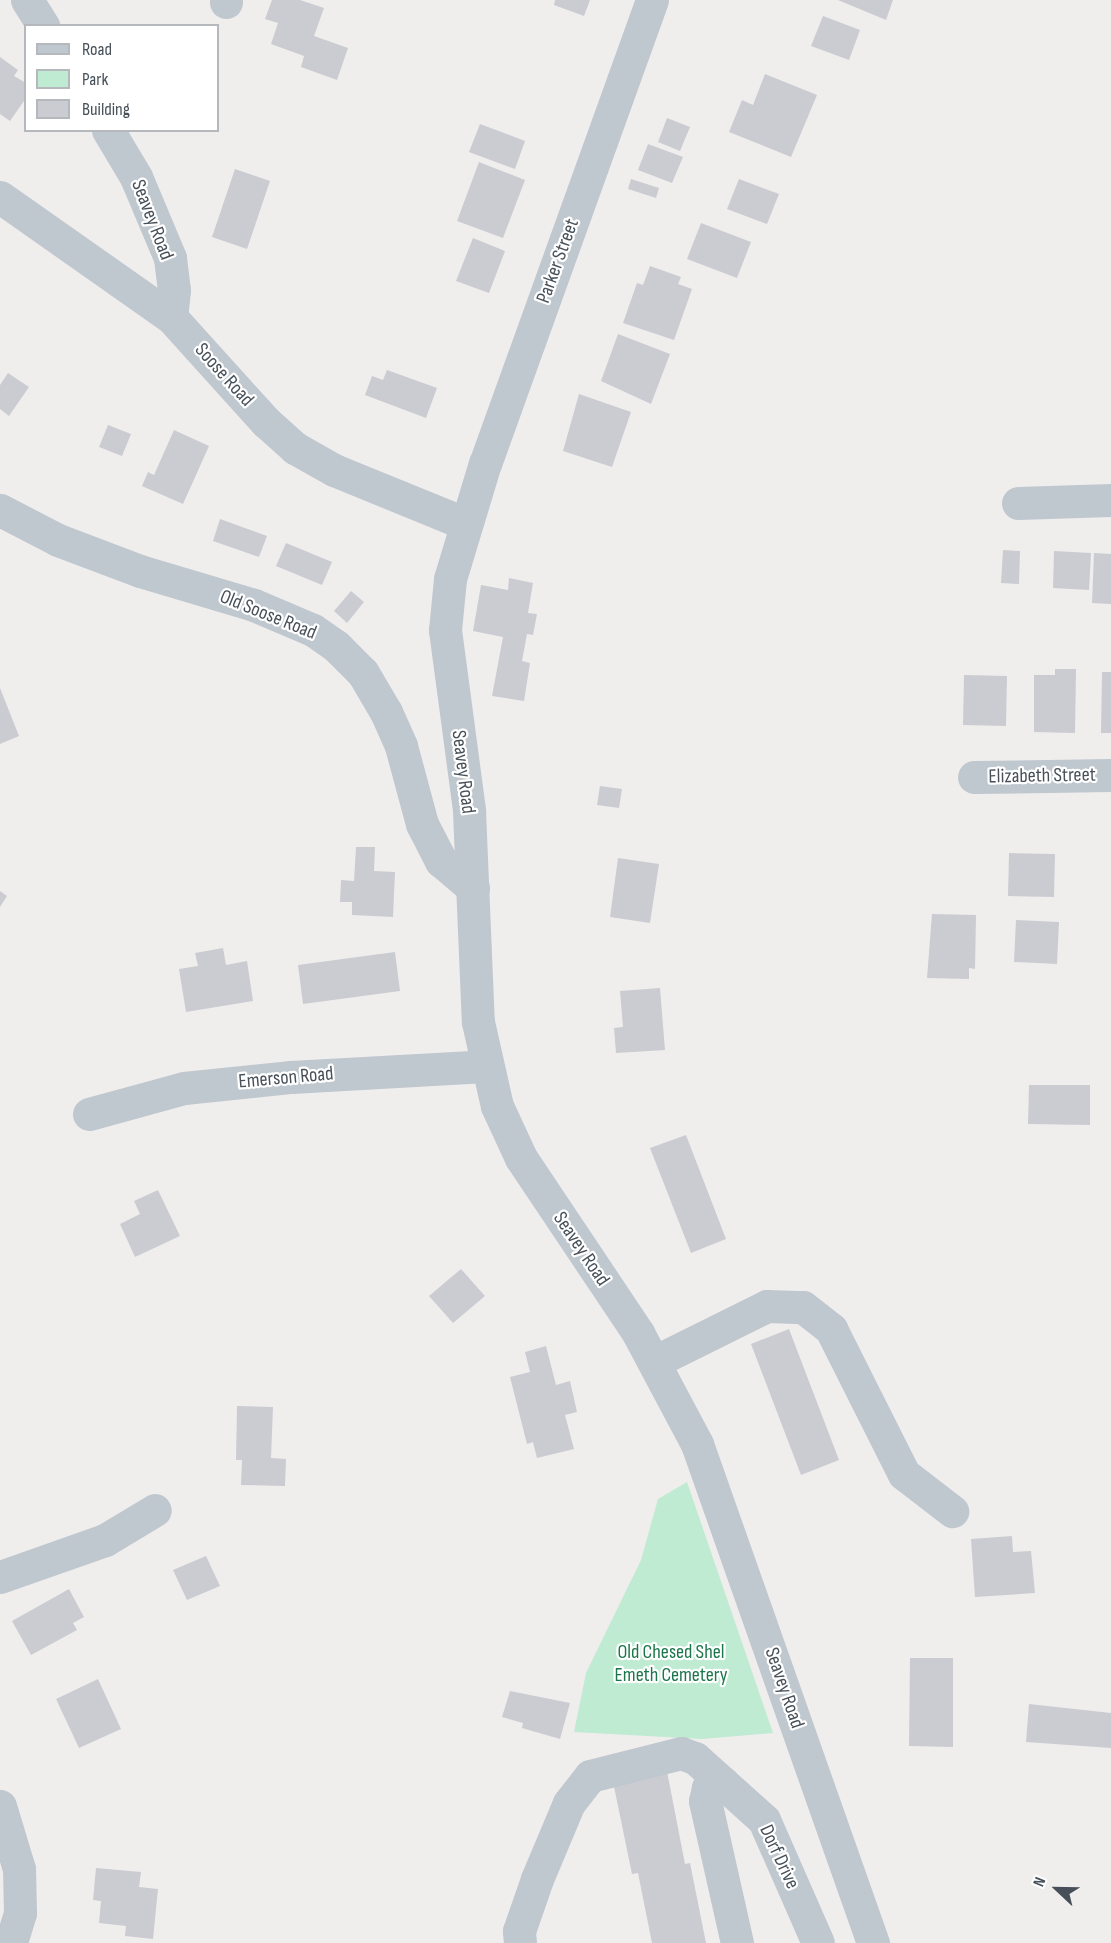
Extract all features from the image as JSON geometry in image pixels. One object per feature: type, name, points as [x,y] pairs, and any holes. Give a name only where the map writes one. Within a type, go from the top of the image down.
[{"type":"street","points":[[27,0],[42,24]]},
{"type":"street","name":"Parker Street","points":[[464,523],[652,0]]},
{"type":"street","name":"Seavey Road","points":[[109,132],[136,177],[170,258],[174,290],[171,316]]},
{"type":"street","name":"Soose Road","points":[[0,197],[171,316],[266,422],[295,448],[334,470],[464,523]]},
{"type":"street","points":[[1018,503],[1111,500]]},
{"type":"street","name":"Old Soose Road","points":[[0,510],[58,540],[130,567],[254,605],[314,630],[336,646],[363,673],[386,712],[401,746],[422,824],[441,861],[473,888]]},
{"type":"street","name":"Seavey Road","points":[[464,523],[450,579],[445,630],[469,811],[478,1022],[496,1106],[521,1158],[654,1362],[697,1444],[873,1943]]},
{"type":"street","name":"Elizabeth Street","points":[[974,777],[1111,775]]},
{"type":"street","name":"Emerson Road","points":[[89,1113],[184,1088],[291,1077],[486,1066]]},
{"type":"street","points":[[654,1362],[767,1306],[803,1306],[831,1329],[904,1474],[952,1511]]},
{"type":"street","points":[[0,1576],[105,1540],[155,1510]]},
{"type":"street","name":"Dorf Drive","points":[[519,1943],[519,1931],[537,1879],[569,1803],[590,1776],[681,1753],[695,1758],[764,1820],[818,1943]]},
{"type":"street","points":[[723,1783],[708,1788],[705,1801],[737,1943]]},
{"type":"street","points":[[0,1806],[20,1869],[20,1913],[11,1943]]},
{"type":"green space","name":"Old Chesed Shel Emeth Cemetery","points":[[687,1482],[773,1733],[702,1739],[574,1732],[586,1673],[641,1560],[658,1499]]},
{"type":"building","points":[[272,0],[300,0],[324,8],[314,36],[348,48],[337,80],[301,67],[304,56],[271,44],[278,23],[265,19]]},
{"type":"building","points":[[555,0],[590,0],[584,16],[554,5]]},
{"type":"building","points":[[838,0],[893,0],[886,20]]},
{"type":"building","points":[[823,16],[860,30],[849,60],[811,46]]},
{"type":"building","points":[[0,57],[18,70],[14,76],[24,82],[24,101],[10,121],[0,114]]},
{"type":"building","points":[[765,74],[817,95],[791,157],[729,132],[742,100],[753,105]]},
{"type":"building","points":[[667,118],[690,127],[680,151],[658,142]]},
{"type":"building","points":[[480,124],[525,141],[515,169],[469,152]]},
{"type":"building","points":[[648,144],[683,157],[672,183],[638,170]]},
{"type":"building","points":[[479,162],[525,180],[503,238],[457,221]]},
{"type":"building","points":[[235,169],[270,181],[247,249],[212,237]]},
{"type":"building","points":[[631,179],[659,188],[656,198],[628,189]]},
{"type":"building","points":[[739,179],[779,194],[767,224],[727,209]]},
{"type":"building","points":[[701,223],[751,242],[737,278],[687,259]]},
{"type":"building","points":[[473,238],[505,251],[489,293],[456,281]]},
{"type":"building","points":[[650,266],[681,277],[678,284],[692,289],[674,340],[623,323],[637,283],[643,285]]},
{"type":"building","points":[[618,334],[670,354],[651,404],[601,381]]},
{"type":"building","points":[[387,370],[437,388],[426,418],[365,395],[372,376],[383,380]]},
{"type":"building","points":[[8,373],[29,387],[9,416],[0,409],[0,385]]},
{"type":"building","points":[[579,394],[631,412],[612,467],[563,451]]},
{"type":"building","points":[[108,425],[131,434],[122,456],[99,447]]},
{"type":"building","points":[[174,430],[209,446],[183,504],[142,486],[148,472],[154,475]]},
{"type":"building","points":[[220,519],[267,536],[259,557],[213,541]]},
{"type":"building","points":[[286,543],[332,562],[322,585],[276,566]]},
{"type":"building","points":[[1003,550],[1020,551],[1019,584],[1001,583]]},
{"type":"building","points":[[1054,551],[1091,553],[1089,590],[1053,588]]},
{"type":"building","points":[[1094,553],[1111,554],[1111,604],[1092,603]]},
{"type":"building","points":[[509,578],[533,583],[528,613],[537,614],[533,635],[527,634],[522,661],[530,663],[524,701],[492,696],[503,637],[473,631],[481,585],[508,590]]},
{"type":"building","points":[[351,591],[364,602],[347,623],[334,611]]},
{"type":"building","points":[[1055,669],[1076,669],[1075,733],[1034,732],[1034,675],[1055,675]]},
{"type":"building","points":[[1102,672],[1111,672],[1111,733],[1101,733]]},
{"type":"building","points":[[964,675],[1007,676],[1006,726],[963,725]]},
{"type":"building","points":[[0,688],[19,736],[0,744]]},
{"type":"building","points":[[600,786],[622,789],[619,808],[597,805]]},
{"type":"building","points":[[356,847],[375,847],[374,871],[395,872],[393,917],[352,915],[352,902],[340,902],[341,880],[354,881]]},
{"type":"building","points":[[1009,853],[1055,854],[1054,897],[1008,896]]},
{"type":"building","points":[[618,858],[659,864],[650,923],[610,917]]},
{"type":"building","points":[[0,891],[7,896],[0,907]]},
{"type":"building","points":[[932,914],[976,915],[975,969],[969,968],[969,979],[927,978]]},
{"type":"building","points":[[1016,920],[1059,922],[1057,964],[1014,962]]},
{"type":"building","points":[[223,948],[226,965],[247,961],[253,1001],[186,1012],[179,969],[198,966],[195,953]]},
{"type":"building","points":[[395,952],[400,991],[303,1004],[298,965]]},
{"type":"building","points":[[660,988],[665,1050],[616,1053],[614,1028],[623,1027],[620,991]]},
{"type":"building","points":[[1029,1085],[1090,1085],[1090,1125],[1028,1124]]},
{"type":"building","points":[[686,1135],[726,1239],[691,1253],[650,1148]]},
{"type":"building","points":[[158,1190],[180,1236],[135,1257],[120,1224],[140,1214],[134,1201]]},
{"type":"building","points":[[461,1269],[485,1296],[453,1323],[429,1296]]},
{"type":"building","points":[[789,1329],[839,1460],[801,1475],[751,1344]]},
{"type":"building","points":[[546,1346],[556,1385],[570,1381],[577,1412],[565,1415],[574,1449],[537,1458],[533,1442],[527,1444],[510,1377],[530,1372],[525,1352]]},
{"type":"building","points":[[237,1406],[273,1407],[271,1458],[286,1459],[285,1486],[241,1485],[242,1460],[236,1460]]},
{"type":"building","points":[[1012,1536],[1013,1552],[1031,1551],[1035,1593],[975,1597],[971,1539]]},
{"type":"building","points":[[206,1556],[220,1586],[187,1600],[173,1570]]},
{"type":"building","points":[[69,1589],[84,1617],[73,1623],[77,1630],[31,1655],[12,1621]]},
{"type":"building","points":[[910,1658],[953,1658],[953,1747],[909,1746]]},
{"type":"building","points":[[98,1679],[121,1729],[79,1748],[56,1699]]},
{"type":"building","points":[[510,1691],[570,1703],[560,1739],[522,1728],[523,1723],[502,1717]]},
{"type":"building","points":[[1029,1704],[1111,1713],[1111,1748],[1026,1742]]},
{"type":"building","points":[[666,1766],[685,1864],[690,1863],[706,1943],[652,1943],[638,1873],[632,1874],[612,1777]]},
{"type":"building","points":[[96,1868],[141,1872],[139,1887],[158,1889],[153,1939],[125,1936],[126,1926],[99,1923],[101,1901],[93,1900]]}]
